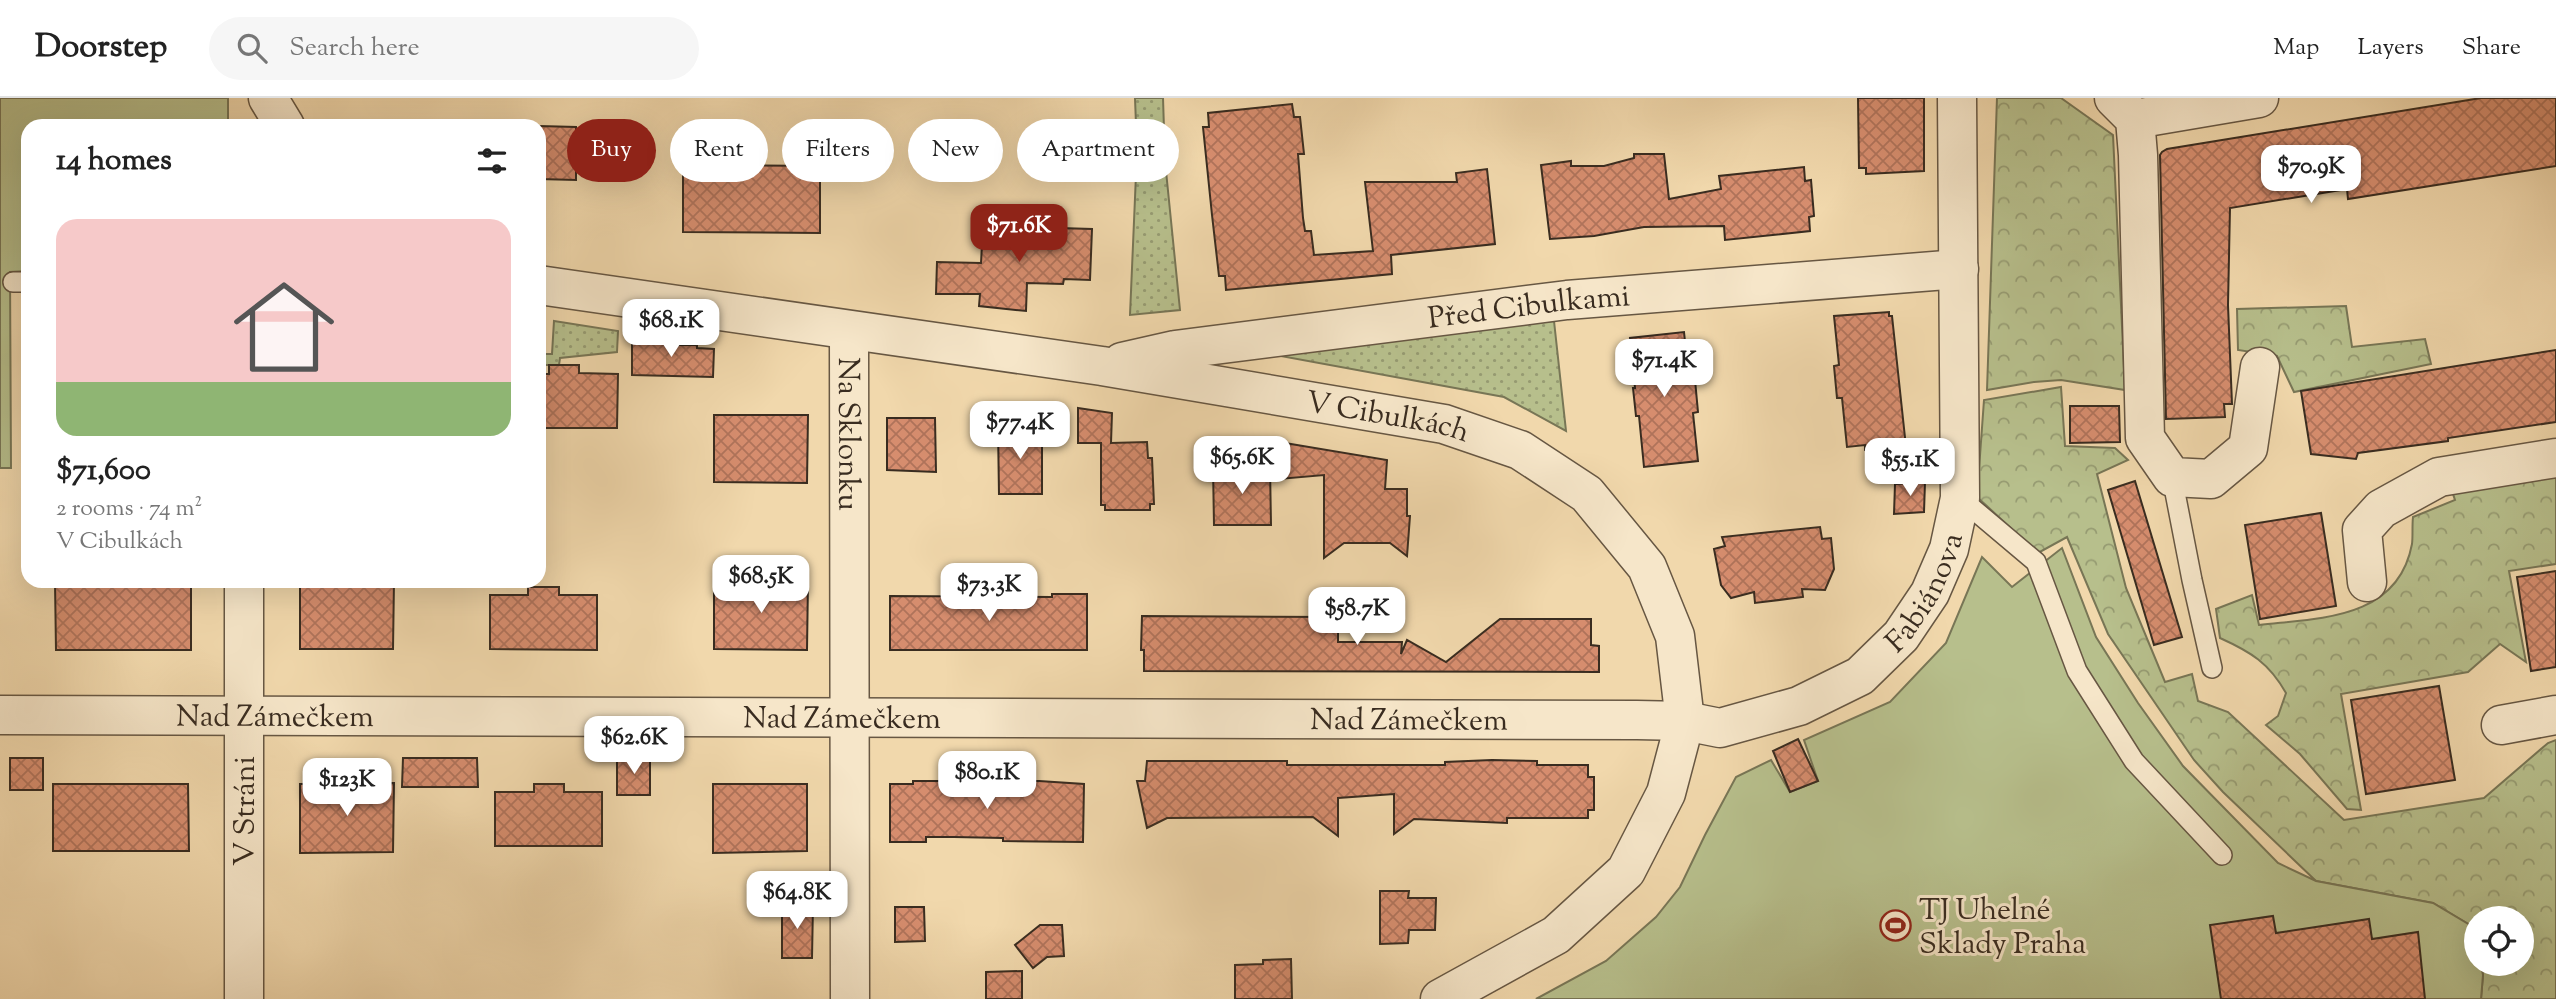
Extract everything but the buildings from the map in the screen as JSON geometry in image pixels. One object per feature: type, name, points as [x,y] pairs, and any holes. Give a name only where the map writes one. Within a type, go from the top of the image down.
[{"type":"street","points":[[258,119],[263,98]]},
{"type":"street","points":[[268,98],[281,119]]},
{"type":"street","name":"Fabiánova","points":[[1685,721],[1720,728],[1799,706],[1860,676],[1901,636],[1930,593],[1949,549],[1960,498],[1956,98]]},
{"type":"street","points":[[2259,98],[2124,108],[2138,155],[2145,438],[2172,478],[2211,479],[2248,448],[2260,367]]},
{"type":"street","name":"Před Cibulkami","points":[[1102,366],[1175,350],[1567,300],[1959,270]]},
{"type":"street","name":"V Cibulkách","points":[[546,286],[1102,366],[1444,424],[1520,450],[1587,494],[1647,567],[1675,636],[1685,721],[1666,793],[1626,871],[1556,935],[1440,999]]},
{"type":"street","name":"Na Sklonku","points":[[849,331],[850,999]]},
{"type":"street","points":[[2367,582],[2362,530],[2381,509],[2439,477],[2556,458]]},
{"type":"street","name":"V Stráni","points":[[243,588],[243,999]]},
{"type":"street","name":"Nad Zámečkem","points":[[0,715],[1685,721]]},
{"type":"street","points":[[2501,725],[2556,715]]},
{"type":"lane","points":[[2172,478],[2212,668]]},
{"type":"lane","points":[[1960,498],[2036,562],[2077,670],[2134,761],[2222,855]]},
{"type":"green space","points":[[0,98],[228,98],[228,119],[21,119],[21,271],[10,272],[11,468],[0,468]]},
{"type":"green space","points":[[1135,98],[1163,98],[1164,119],[1136,119]]},
{"type":"green space","points":[[1997,98],[2061,98],[2113,135],[2125,390],[2061,380],[1987,390]]},
{"type":"green space","points":[[1136,182],[1167,182],[1180,310],[1130,315]]},
{"type":"green space","points":[[2346,306],[2352,347],[2425,339],[2431,364],[2294,392],[2277,356],[2238,350],[2237,309]]},
{"type":"green space","points":[[554,321],[618,331],[617,352],[560,358],[559,365],[546,365],[546,354],[552,354]]},
{"type":"green space","points":[[1554,321],[1566,431],[1504,397],[1254,351]]},
{"type":"green space","points":[[2061,387],[2065,446],[2115,448],[2128,460],[2097,474],[2126,588],[2165,682],[2192,674],[2198,701],[2228,712],[2344,820],[2484,798],[2548,743],[2556,740],[2556,999],[2481,999],[2483,976],[2534,976],[2534,906],[2464,906],[2464,921],[2433,903],[2316,881],[2223,792],[2194,760],[2108,634],[2067,537],[2038,553],[1977,497],[1984,400]]},
{"type":"green space","points":[[2556,467],[2556,564],[2509,571],[2526,662],[2500,644],[2468,672],[2341,694],[2361,810],[2347,809],[2300,754],[2266,725],[2278,716],[2286,693],[2266,666],[2241,648],[2220,638],[2216,609],[2252,595],[2259,625],[2306,620],[2353,610],[2373,601],[2391,588],[2404,569],[2412,544],[2413,517],[2455,500],[2450,485]]},
{"type":"green space","points":[[2062,548],[2096,637],[2183,766],[2278,863],[2316,881],[2433,903],[2464,921],[2464,976],[2483,976],[2481,999],[1536,999],[1606,961],[1656,917],[1680,887],[1736,777],[1771,760],[1790,792],[1818,781],[1804,740],[1890,702],[1946,643],[1982,557],[2012,587]]},
{"type":"place","name":"TJ Uhelné Sklady Praha","points":[[1896,926]]}]
